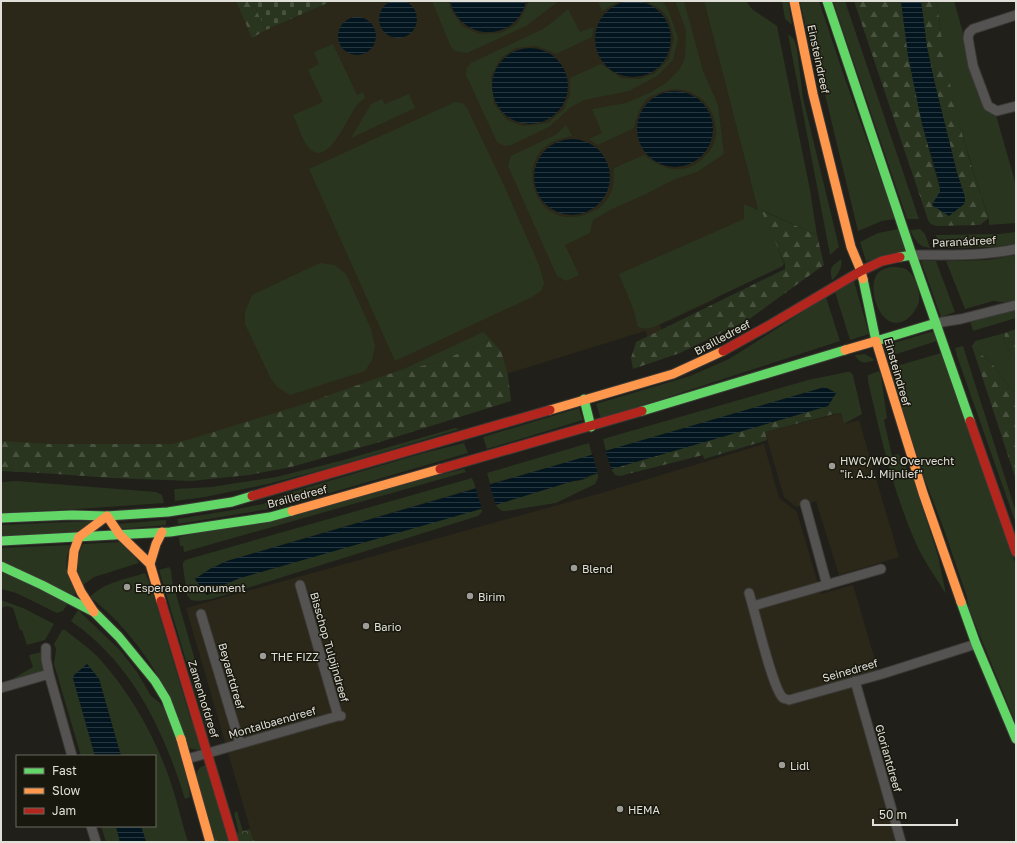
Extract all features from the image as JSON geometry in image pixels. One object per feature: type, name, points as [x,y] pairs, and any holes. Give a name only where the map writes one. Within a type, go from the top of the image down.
[{"type":"main road","name":"Einsteindreef","points":[[794,1],[813,94],[851,248],[861,271],[876,341],[907,445],[942,550],[976,644],[1016,739]]},
{"type":"main road","name":"Einsteindreef","points":[[827,1],[912,255],[979,450],[1016,552]]},
{"type":"main road","name":"Brailledreef","points":[[1,518],[72,515],[107,516],[168,512],[232,502],[673,374],[706,361],[746,340],[861,271],[882,261],[912,255]]},
{"type":"main road","name":"Brailledreef","points":[[1,541],[162,532],[270,517],[591,427],[936,323]]},
{"type":"main road","points":[[584,399],[591,427]]},
{"type":"main road","points":[[107,516],[79,537],[74,551],[72,572],[81,592],[94,612],[119,637],[155,681],[166,699],[178,729],[210,842]]},
{"type":"main road","name":"Zamenhofdreef","points":[[107,516],[120,535],[150,564],[234,842]]},
{"type":"main road","points":[[150,564],[154,549],[162,532]]},
{"type":"main road","points":[[1,566],[94,612]]},
{"type":"street","points":[[1016,15],[973,29],[969,33],[968,38],[973,66],[988,106],[997,111],[1016,106]]},
{"type":"street","name":"Paranádreef","points":[[912,255],[941,255],[1016,249]]},
{"type":"street","points":[[936,323],[961,319],[1016,305]]},
{"type":"street","points":[[805,504],[826,585]]},
{"type":"street","points":[[749,593],[753,606],[881,569]]},
{"type":"street","name":"Bisschop Tulpijndreef","points":[[300,585],[339,716]]},
{"type":"street","name":"Seinedreef","points":[[753,606],[779,691],[783,698],[789,700],[882,674],[976,644]]},
{"type":"street","name":"Beyaertdreef","points":[[201,614],[240,744]]},
{"type":"street","points":[[46,648],[46,660],[49,674],[72,755]]},
{"type":"street","points":[[1,688],[49,674]]},
{"type":"street","name":"Gloriantdreef","points":[[855,681],[901,842]]},
{"type":"street","name":"Montalbaendreef","points":[[187,759],[339,716]]},
{"type":"street","points":[[91,827],[94,842]]},
{"type":"shaded area","points":[[1,1],[252,1],[266,30],[332,1],[704,1],[758,210],[740,283],[710,302],[660,325],[664,334],[649,341],[645,331],[206,467],[1,451]]},
{"type":"shaded area","points":[[841,413],[845,424],[859,420],[899,557],[839,575],[816,501],[796,507],[784,497],[765,432]]},
{"type":"shaded area","points":[[764,444],[779,498],[797,512],[821,594],[853,585],[880,677],[857,684],[900,842],[254,842],[186,608],[605,492]]},
{"type":"green space","points":[[236,1],[252,1],[266,30],[252,38]]},
{"type":"green space","points":[[252,1],[332,1],[266,30]]},
{"type":"green space","points":[[432,1],[449,1],[450,8],[462,26],[479,34],[501,33],[517,24],[528,4],[528,1],[559,1],[526,26],[467,53],[455,51],[451,47]]},
{"type":"green space","points":[[598,1],[621,1],[602,11]]},
{"type":"green space","points":[[646,1],[663,1],[669,12],[678,38],[673,60],[657,76],[629,91],[584,100],[571,107],[549,127],[511,145],[505,146],[497,142],[466,75],[467,68],[471,63],[541,30],[568,9],[580,32],[594,27],[592,37],[556,54],[536,46],[515,48],[501,58],[491,76],[494,104],[507,120],[523,126],[548,123],[564,109],[570,95],[570,78],[601,64],[621,78],[639,79],[654,74],[669,59],[674,39],[669,19],[660,9]]},
{"type":"green space","points":[[675,1],[684,1],[703,71],[718,105],[724,154],[697,172],[673,180],[612,209],[593,220],[590,233],[565,245],[579,275],[566,281],[557,276],[508,166],[511,156],[557,134],[566,125],[572,136],[557,140],[543,149],[535,162],[532,177],[536,192],[543,205],[556,214],[572,217],[592,212],[606,202],[613,186],[614,168],[644,155],[661,166],[681,169],[694,165],[706,156],[714,144],[716,134],[712,112],[706,103],[698,96],[679,89],[668,90],[648,98],[637,116],[634,128],[598,145],[589,139],[602,133],[592,109],[626,103],[649,93],[666,83],[679,70],[685,58],[686,30]]},
{"type":"green space","points":[[704,1],[746,1],[752,9],[777,26],[810,190],[817,235],[762,210],[784,263],[783,266],[656,326],[643,328],[638,327],[634,311],[619,274],[744,219],[744,204],[758,210]]},
{"type":"green space","points":[[782,1],[788,1],[792,25],[785,19]]},
{"type":"green space","points":[[800,1],[819,1],[895,219],[882,221],[858,231],[820,74],[809,41]]},
{"type":"green space","points":[[833,1],[845,1],[919,219],[907,219]]},
{"type":"green space","points":[[854,1],[901,1],[919,110],[940,190],[949,216],[965,203],[965,197],[957,173],[927,47],[921,1],[937,1],[940,29],[956,111],[971,164],[989,218],[980,225],[936,226],[931,224],[928,220]]},
{"type":"green space","points":[[937,1],[954,1],[984,106],[996,115],[1016,185],[1016,223],[989,225],[989,218],[955,110],[943,50]]},
{"type":"green space","points":[[788,34],[794,39],[797,49],[803,98],[839,247],[830,255]]},
{"type":"green space","points":[[333,44],[357,95],[363,92],[365,98],[354,109],[338,137],[324,151],[317,153],[307,146],[293,115],[323,102],[308,70],[319,64],[314,52]]},
{"type":"green space","points":[[409,94],[415,108],[351,138],[371,104],[382,99],[385,104]]},
{"type":"green space","points":[[455,102],[462,103],[467,108],[502,181],[539,265],[544,283],[542,290],[532,297],[395,361],[309,169]]},
{"type":"green space","points":[[761,210],[817,235],[824,265],[748,320],[680,353],[633,369],[631,358],[636,342],[785,269],[785,264]]},
{"type":"green space","points":[[898,229],[907,255],[866,261],[860,242],[878,233]]},
{"type":"green space","points":[[920,229],[925,234],[930,248],[920,245],[915,240],[910,230]]},
{"type":"green space","points":[[1016,232],[1016,244],[994,247],[941,248],[936,235],[999,234]]},
{"type":"green space","points":[[1016,255],[1016,301],[1009,303],[993,301],[965,309],[946,261],[988,260]]},
{"type":"green space","points":[[841,259],[840,271],[832,280],[831,270]]},
{"type":"green space","points":[[921,261],[936,261],[955,312],[941,317]]},
{"type":"green space","points":[[320,263],[335,265],[346,274],[371,329],[375,346],[372,360],[365,371],[290,395],[277,387],[270,377],[245,324],[245,312],[252,295]]},
{"type":"green space","points":[[890,267],[906,269],[910,272],[919,291],[919,301],[914,312],[906,320],[895,323],[888,320],[881,314],[874,296],[873,286],[875,278],[879,272]]},
{"type":"green space","points":[[854,281],[869,334],[850,340],[835,292]]},
{"type":"green space","points":[[826,297],[840,341],[601,419],[596,404],[690,376],[729,359]]},
{"type":"green space","points":[[1016,308],[1016,318],[973,331],[970,321]]},
{"type":"green space","points":[[1016,329],[1016,358],[1007,347],[1005,333]]},
{"type":"green space","points":[[934,331],[937,341],[887,357],[884,346]]},
{"type":"green space","points":[[483,332],[491,340],[438,362],[392,373],[408,367]]},
{"type":"green space","points":[[1005,333],[1005,344],[1016,358],[1016,393],[1011,389],[993,365],[972,346],[975,341]]},
{"type":"green space","points":[[491,340],[501,351],[508,375],[511,401],[380,442],[291,467],[249,475],[191,481],[1,471],[1,441],[50,444],[172,444],[304,404],[392,373],[438,362]]},
{"type":"green space","points":[[963,346],[1016,512],[1016,524],[957,356],[955,348]]},
{"type":"green space","points":[[972,346],[993,365],[1011,389],[1016,393],[1016,480]]},
{"type":"green space","points":[[941,353],[1016,565],[1016,724],[969,609],[967,597],[943,527],[923,475],[890,368]]},
{"type":"green space","points":[[865,354],[875,360],[861,362],[855,355]]},
{"type":"green space","points":[[879,371],[887,418],[884,420],[892,456],[898,454],[913,478],[938,556],[946,594],[919,550],[895,488],[883,446],[868,381],[868,375]]},
{"type":"green space","points":[[850,372],[853,375],[862,414],[844,424],[841,413],[834,414],[828,406],[836,393],[825,387],[606,451],[603,439],[808,380]]},
{"type":"green space","points":[[828,406],[834,414],[765,432],[767,440],[704,459],[703,455],[620,476],[615,475],[611,469]]},
{"type":"green space","points":[[579,408],[583,420],[487,449],[483,437]]},
{"type":"green space","points":[[455,428],[460,429],[333,467],[268,484],[205,497],[175,501],[175,489],[211,487],[276,477],[340,461]]},
{"type":"green space","points":[[464,443],[468,453],[309,499],[275,508],[178,524],[177,519],[263,504],[288,493],[420,454]]},
{"type":"green space","points":[[589,443],[592,455],[490,484],[487,473]]},
{"type":"green space","points":[[464,469],[466,472],[184,552],[183,546],[180,546],[179,537]]},
{"type":"green space","points":[[598,473],[598,478],[595,484],[556,503],[506,511],[502,511],[495,505],[573,481],[582,480]]},
{"type":"green space","points":[[472,478],[476,488],[227,561],[210,569],[195,579],[207,595],[223,585],[240,578],[482,508],[482,512],[478,516],[212,599],[198,601],[191,600],[187,595],[183,567],[185,560]]},
{"type":"green space","points":[[17,481],[156,492],[162,495],[164,503],[1,513],[1,482]]},
{"type":"green space","points":[[166,520],[166,525],[121,529],[117,524]]},
{"type":"green space","points":[[93,521],[79,532],[1,536],[1,525]]},
{"type":"green space","points":[[121,542],[139,563],[94,577],[83,585],[80,580],[78,564],[79,554],[83,544]]},
{"type":"green space","points":[[70,545],[66,564],[68,574],[76,592],[73,597],[1,562],[1,548]]},
{"type":"green space","points":[[169,567],[217,737],[211,734],[205,724],[159,570]]},
{"type":"green space","points":[[1,569],[68,603],[63,611],[57,613],[16,593],[1,589]]},
{"type":"green space","points":[[145,573],[151,587],[190,717],[204,748],[197,750],[189,748],[167,695],[153,667],[119,624],[90,597],[109,584]]},
{"type":"green space","points":[[1,600],[23,608],[54,624],[45,640],[27,645],[22,630],[20,630],[13,608],[7,606],[1,608]]},
{"type":"green space","points":[[78,610],[120,650],[137,672],[151,696],[159,702],[166,711],[185,766],[190,797],[185,799],[167,748],[156,724],[129,678],[112,657],[71,621]]},
{"type":"green space","points":[[62,630],[65,630],[98,657],[132,702],[151,734],[166,769],[188,842],[146,842],[141,827],[156,827],[156,755],[121,755],[99,679],[87,664],[73,678],[95,755],[81,755],[54,664],[56,649],[54,644]]},
{"type":"green space","points":[[41,652],[44,665],[43,671],[9,681],[33,667],[29,655]]},
{"type":"green space","points":[[209,764],[232,842],[214,842],[196,775],[201,767]]},
{"type":"green space","points":[[237,811],[246,842],[241,842],[234,813]]},
{"type":"green space","points":[[101,827],[116,827],[120,842],[106,842]]},
{"type":"green space","points":[[250,829],[254,842],[205,842]]},
{"type":"water","points":[[398,0],[411,6],[417,19],[411,32],[398,38],[385,32],[379,19],[385,6]]},
{"type":"water","points":[[450,1],[526,1],[521,15],[512,24],[501,30],[488,32],[476,30],[465,24],[456,14]]},
{"type":"water","points":[[625,1],[641,1],[654,7],[665,18],[671,31],[669,54],[654,71],[641,77],[625,77],[612,71],[597,54],[595,47],[595,31],[601,18],[618,3]]},
{"type":"water","points":[[901,1],[921,1],[927,47],[934,80],[957,173],[965,197],[965,203],[949,216],[932,205],[940,191],[939,182],[922,124],[908,56]]},
{"type":"water","points":[[357,17],[367,20],[373,26],[376,36],[373,46],[367,52],[357,55],[347,52],[341,46],[338,36],[341,26],[347,20]]},
{"type":"water","points":[[522,48],[538,48],[551,54],[562,65],[568,78],[566,101],[551,118],[538,124],[522,124],[509,118],[494,101],[492,94],[492,78],[498,65],[515,50]]},
{"type":"water","points":[[667,91],[683,91],[696,97],[707,108],[713,121],[711,144],[696,161],[683,167],[667,167],[654,161],[639,144],[637,137],[637,121],[643,108],[660,93]]},
{"type":"water","points":[[564,139],[580,139],[593,145],[604,156],[610,169],[608,192],[593,209],[580,215],[564,215],[551,209],[536,192],[534,185],[534,169],[540,156],[557,141]]},
{"type":"water","points":[[825,387],[836,393],[828,406],[588,476],[584,479],[240,578],[223,585],[207,595],[195,579],[210,569],[227,561]]},
{"type":"water","points":[[87,664],[99,679],[121,755],[95,755],[73,678],[74,675]]},
{"type":"water","points":[[116,827],[141,827],[146,842],[120,842]]},
{"type":"pier","points":[[605,449],[612,471],[598,475],[592,453]]},
{"type":"pier","points":[[489,482],[496,506],[482,510],[475,486]]},
{"type":"traffic: fast","points":[[827,1],[912,255]]},
{"type":"traffic: fast","points":[[900,257],[912,255],[970,421]]},
{"type":"traffic: fast","points":[[863,279],[876,341],[936,323]]},
{"type":"traffic: fast","points":[[642,411],[845,350]]},
{"type":"traffic: fast","points":[[584,399],[591,427]]},
{"type":"traffic: fast","points":[[1,518],[72,515],[107,516],[168,512],[232,502],[252,496]]},
{"type":"traffic: fast","points":[[1,541],[170,532],[270,517],[292,511]]},
{"type":"traffic: fast","points":[[1,566],[94,612],[119,637],[155,681],[166,699],[181,739]]},
{"type":"traffic: fast","points":[[961,602],[976,644],[1016,739]]},
{"type":"traffic: slow","points":[[794,1],[813,94],[851,247],[863,279]]},
{"type":"traffic: slow","points":[[845,350],[876,341],[923,493],[961,602]]},
{"type":"traffic: slow","points":[[550,410],[673,374],[723,351]]},
{"type":"traffic: slow","points":[[292,511],[440,469]]},
{"type":"traffic: slow","points":[[94,612],[81,592],[72,572],[74,551],[79,537],[107,516],[120,535],[150,564],[161,601]]},
{"type":"traffic: slow","points":[[150,564],[156,544],[162,532]]},
{"type":"traffic: slow","points":[[181,739],[210,842]]},
{"type":"traffic: jam","points":[[723,351],[861,271],[882,261],[900,257]]},
{"type":"traffic: jam","points":[[252,496],[550,410]]},
{"type":"traffic: jam","points":[[440,469],[642,411]]},
{"type":"traffic: jam","points":[[970,421],[1016,552]]},
{"type":"traffic: jam","points":[[161,601],[234,842]]},
{"type":"place","name":"HWC/WOS Overvecht \"ir. A.J. Mijnlief\"","points":[[832,466]]},
{"type":"place","name":"Blend","points":[[574,568]]},
{"type":"place","name":"Esperantomonument","points":[[127,587]]},
{"type":"place","name":"Birim","points":[[470,596]]},
{"type":"place","name":"Bario","points":[[366,626]]},
{"type":"place","name":"THE FIZZ","points":[[263,656]]},
{"type":"place","name":"Lidl","points":[[782,765]]},
{"type":"place","name":"HEMA","points":[[620,809]]}]
